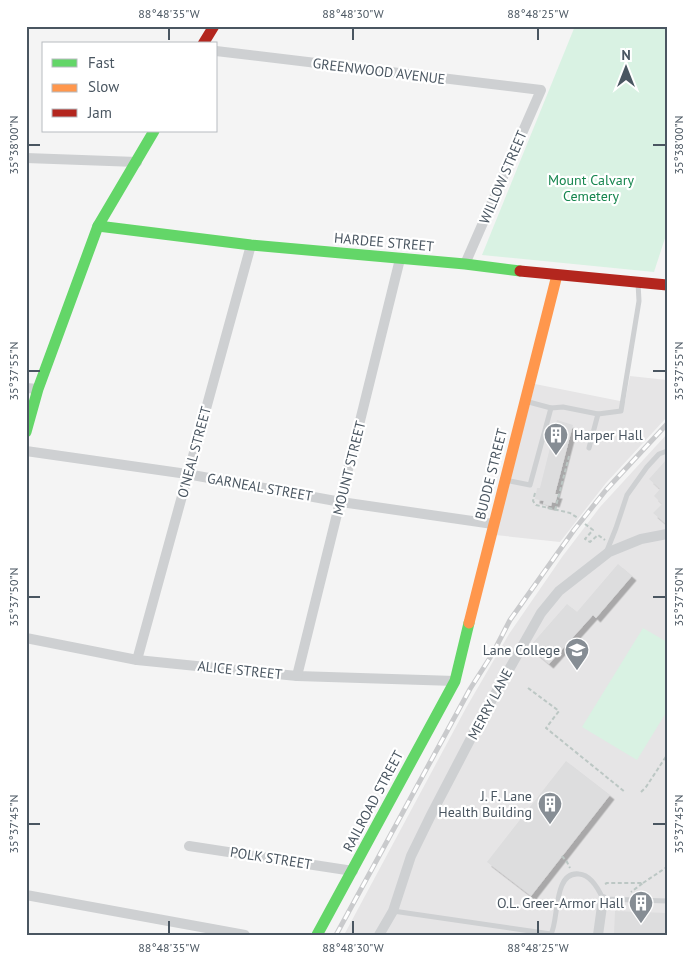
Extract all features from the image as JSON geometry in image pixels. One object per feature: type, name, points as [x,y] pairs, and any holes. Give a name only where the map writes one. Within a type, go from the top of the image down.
[{"type":"street","points":[[204,42],[214,26]]},
{"type":"street","name":"GREENWOOD AVENUE","points":[[218,51],[541,90]]},
{"type":"street","name":"WILLOW STREET","points":[[465,264],[541,90]]},
{"type":"street","points":[[26,432],[32,388],[98,226],[153,132]]},
{"type":"street","points":[[26,158],[137,162]]},
{"type":"street","name":"HARDEE STREET","points":[[98,226],[251,244],[465,264],[557,276],[667,285]]},
{"type":"street","name":"O'NEAL STREET","points":[[137,660],[251,244]]},
{"type":"street","name":"MOUNT STREET","points":[[297,676],[400,259]]},
{"type":"street","name":"BUDDE STREET","points":[[455,681],[557,276]]},
{"type":"street","name":"GARNEAL STREET","points":[[26,452],[187,474],[341,502],[494,524]]},
{"type":"street","name":"MERRY LANE","points":[[379,935],[393,911],[411,856],[419,839],[486,711],[541,612],[559,591],[609,552],[642,539],[667,534]]},
{"type":"street","name":"ALICE STREET","points":[[26,638],[137,660],[297,676],[455,681]]},
{"type":"street","name":"RAILROAD STREET","points":[[317,935],[455,681]]},
{"type":"street","name":"POLK STREET","points":[[189,846],[353,871]]},
{"type":"street","points":[[26,895],[245,935]]},
{"type":"street","points":[[598,935],[603,899]]},
{"type":"lane","points":[[525,401],[551,408],[563,407],[598,414],[621,411],[639,301],[638,283]]},
{"type":"lane","points":[[505,479],[530,485],[551,408]]},
{"type":"lane","points":[[589,448],[598,414]]},
{"type":"lane","points":[[604,556],[627,495],[647,467],[659,454],[667,451]]},
{"type":"lane","points":[[393,911],[551,934],[554,929],[561,885],[572,875],[582,875],[596,885],[603,899],[667,901]]},
{"type":"path","points":[[554,510],[569,456]]},
{"type":"path","points":[[535,493],[534,504],[578,518]]},
{"type":"path","points":[[585,524],[593,530],[585,539],[590,542],[599,536]]},
{"type":"path","points":[[528,688],[559,711],[546,728],[625,792]]},
{"type":"path","points":[[640,792],[646,787],[667,755]]},
{"type":"path","points":[[562,856],[567,862],[572,875]]},
{"type":"path","points":[[628,894],[667,867]]},
{"type":"path","points":[[605,884],[643,883]]},
{"type":"shaded area","points":[[630,376],[667,380],[667,417],[606,483],[560,542],[495,535],[535,384],[625,402]]},
{"type":"shaded area","name":"Lane College","points":[[667,434],[667,935],[344,935],[466,708],[509,634],[562,557],[600,507]]},
{"type":"green space","name":"Mount Calvary Cemetery","points":[[575,26],[667,26],[667,232],[654,272],[482,255]]},
{"type":"green space","points":[[643,628],[667,642],[667,711],[637,760],[582,727]]},
{"type":"building","name":"Harper Hall","points":[[557,420],[573,425],[555,494],[558,494],[555,503],[552,502],[551,506],[543,504],[544,501],[535,499],[537,488],[540,488]]},
{"type":"building","points":[[667,459],[667,525],[653,513],[662,504],[654,496],[660,489],[649,479]]},
{"type":"building","points":[[618,564],[632,576],[596,618],[593,615],[549,664],[529,647],[567,604],[577,612]]},
{"type":"building","name":"J. F. Lane Health Building","points":[[566,761],[610,795],[531,896],[487,862]]},
{"type":"building","name":"O.L. Greer-Armor Hall","points":[[615,911],[667,913],[667,935],[614,935]]},
{"type":"railway","points":[[336,935],[470,689],[493,653],[510,620],[574,530],[606,490],[667,424]]},
{"type":"traffic: fast","points":[[26,432],[38,389],[98,226],[153,132]]},
{"type":"traffic: fast","points":[[98,226],[251,245],[465,264],[520,271]]},
{"type":"traffic: fast","points":[[317,935],[455,681],[469,623]]},
{"type":"traffic: slow","points":[[469,623],[557,275]]},
{"type":"traffic: jam","points":[[204,42],[214,26]]},
{"type":"traffic: jam","points":[[520,271],[667,285]]},
{"type":"place","name":"Harper Hall","points":[[556,456]]},
{"type":"place","name":"Lane College","points":[[577,671]]},
{"type":"place","name":"J. F. Lane Health Building","points":[[550,825]]},
{"type":"place","name":"O.L. Greer-Armor Hall","points":[[641,924]]}]
